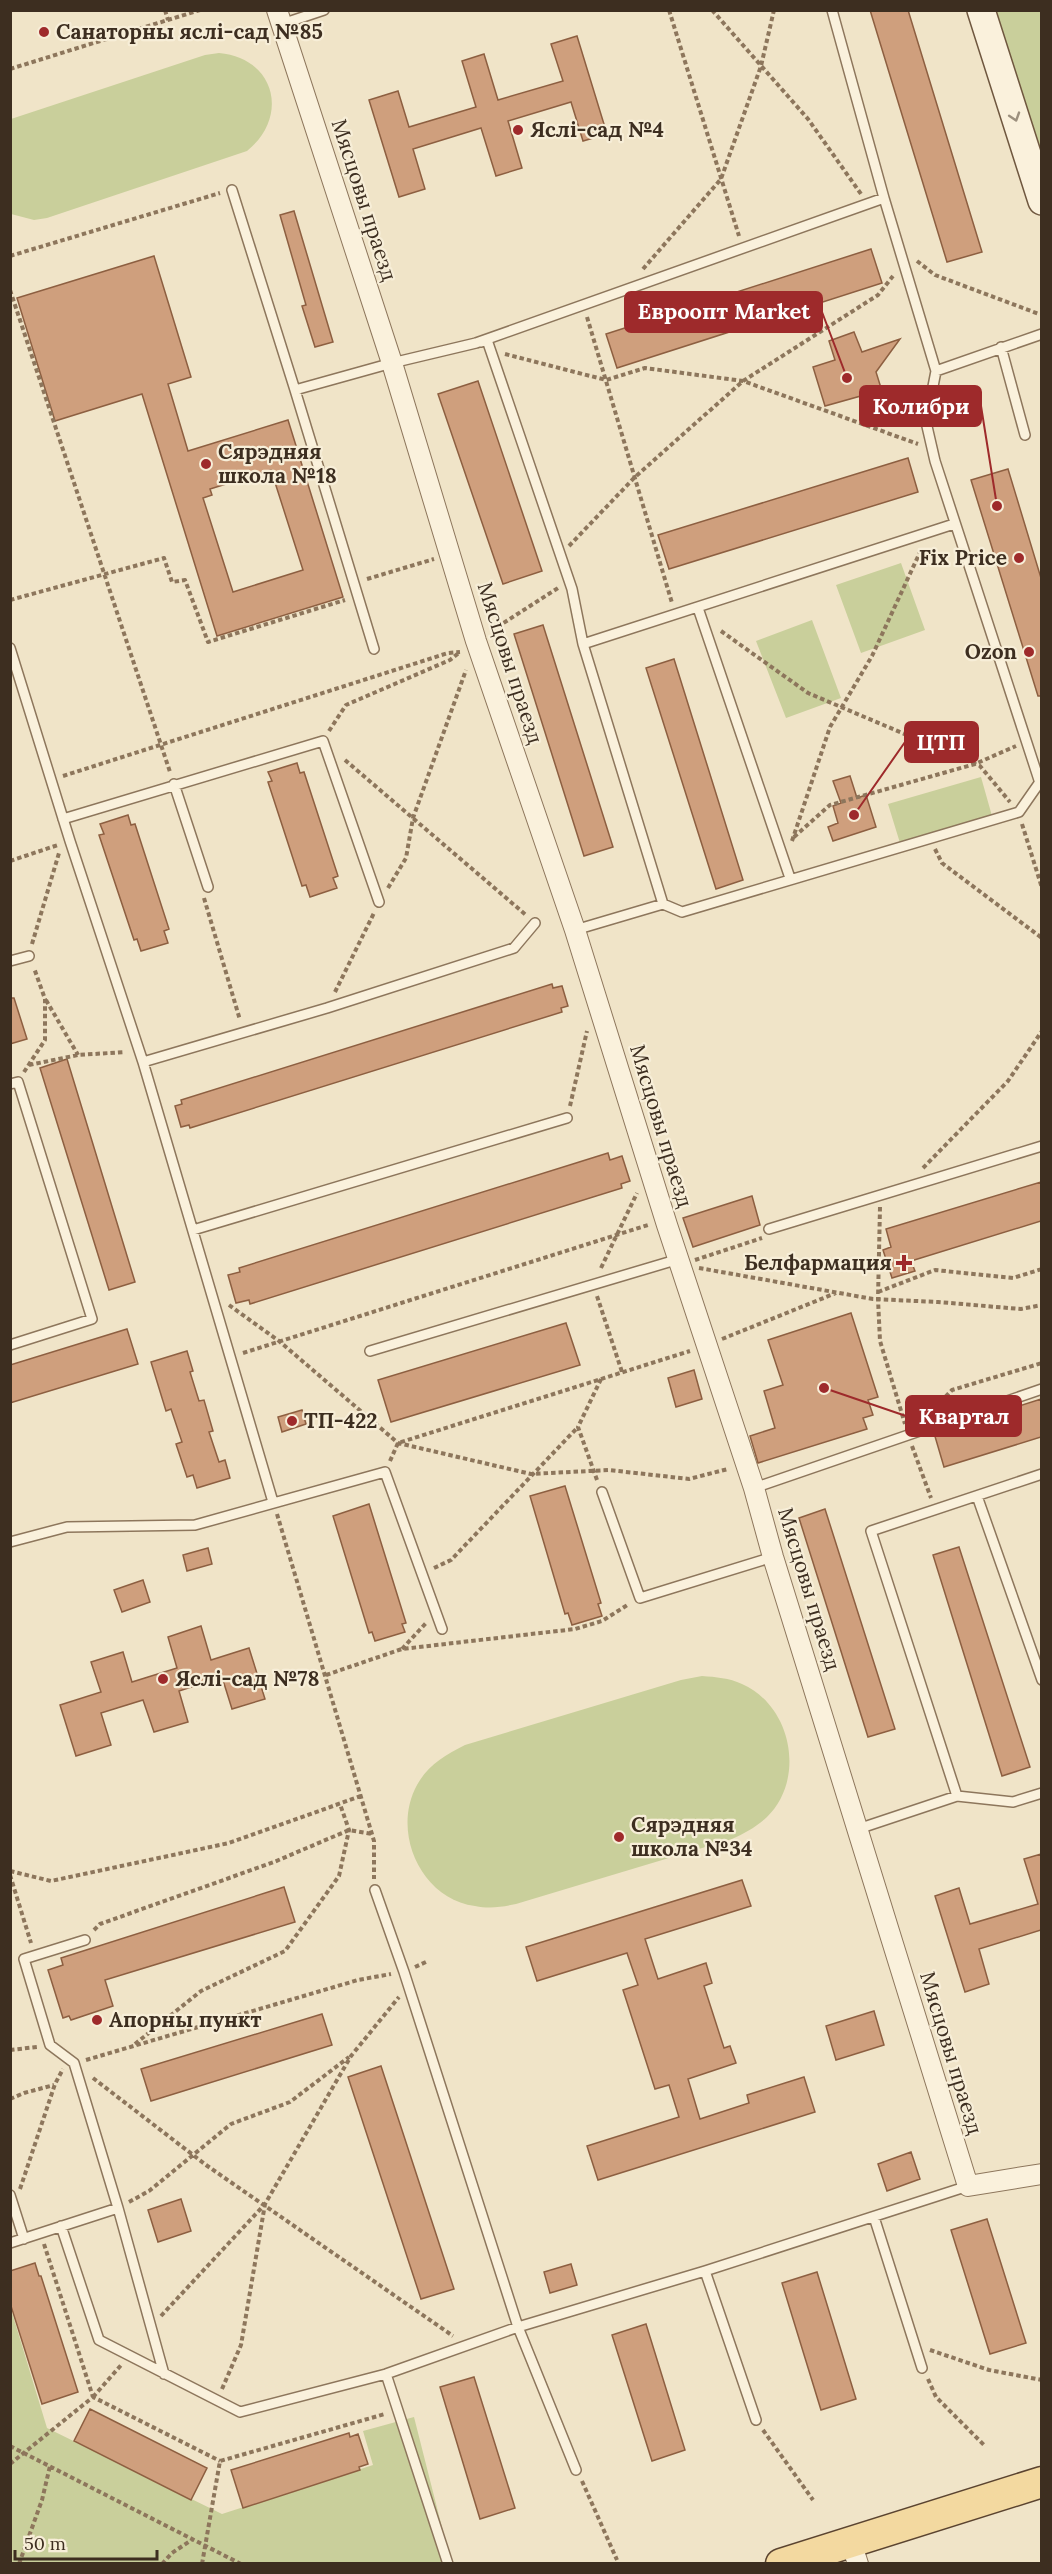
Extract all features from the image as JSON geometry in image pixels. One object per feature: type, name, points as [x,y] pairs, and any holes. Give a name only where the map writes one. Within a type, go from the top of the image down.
[{"type":"main road","points":[[981,10],[1041,201]]},
{"type":"main road","points":[[781,2564],[855,2553],[1041,2482]]},
{"type":"street","name":"Мясцовы праезд","points":[[280,17],[392,363],[450,555],[469,646],[575,930],[665,1219],[747,1465],[773,1557],[968,2186]]},
{"type":"street","points":[[968,2186],[1041,2173]]},
{"type":"lane","points":[[280,17],[324,10]]},
{"type":"lane","points":[[575,930],[663,904],[682,912],[790,878],[1019,812],[1040,779],[1025,742],[932,449],[926,422],[936,371],[903,264],[832,10]]},
{"type":"lane","points":[[232,190],[374,649]]},
{"type":"lane","points":[[476,343],[884,198]]},
{"type":"lane","points":[[936,371],[1041,334]]},
{"type":"lane","points":[[295,390],[487,340],[569,581],[583,644],[663,904]]},
{"type":"lane","points":[[1001,348],[1025,435]]},
{"type":"lane","points":[[583,644],[675,615],[700,612],[954,524]]},
{"type":"lane","points":[[700,612],[790,878]]},
{"type":"lane","points":[[10,648],[70,841],[140,1051],[273,1502]]},
{"type":"lane","points":[[63,819],[323,741],[380,902]]},
{"type":"lane","points":[[174,784],[208,887]]},
{"type":"lane","points":[[143,1062],[327,1008],[514,948],[535,923]]},
{"type":"lane","points":[[10,961],[29,956]]},
{"type":"lane","points":[[10,1084],[18,1082],[92,1319],[10,1345]]},
{"type":"lane","points":[[193,1230],[567,1118]]},
{"type":"lane","points":[[769,1229],[1041,1146]]},
{"type":"lane","points":[[370,1351],[593,1284],[679,1262]]},
{"type":"lane","points":[[754,1488],[1041,1389]]},
{"type":"lane","points":[[10,1542],[67,1527],[195,1525],[385,1472],[442,1629]]},
{"type":"lane","points":[[957,1796],[871,1530],[1041,1474]]},
{"type":"lane","points":[[602,1492],[640,1598],[773,1557]]},
{"type":"lane","points":[[977,1496],[1041,1680]]},
{"type":"lane","points":[[858,1830],[957,1796],[1013,1802],[1041,1793]]},
{"type":"lane","points":[[375,1890],[404,1972],[518,2327],[576,2470]]},
{"type":"lane","points":[[85,1940],[24,1959],[50,2045],[74,2063],[118,2208],[164,2374]]},
{"type":"lane","points":[[61,2226],[99,2340],[240,2412],[386,2374],[518,2327],[705,2271],[968,2186]]},
{"type":"lane","points":[[10,2195],[24,2239]]},
{"type":"lane","points":[[10,2243],[118,2208]]},
{"type":"lane","points":[[874,2217],[922,2368]]},
{"type":"lane","points":[[705,2271],[756,2420]]},
{"type":"lane","points":[[386,2374],[447,2564]]},
{"type":"path","points":[[165,10],[168,20]]},
{"type":"path","points":[[10,69],[200,10]]},
{"type":"path","points":[[669,10],[742,248]]},
{"type":"path","points":[[712,10],[808,119],[867,204]]},
{"type":"path","points":[[626,290],[721,179],[761,66],[774,10]]},
{"type":"path","points":[[10,256],[232,190]]},
{"type":"path","points":[[898,246],[936,275],[1039,314]]},
{"type":"path","points":[[560,556],[635,477],[743,381],[878,296],[903,264]]},
{"type":"path","points":[[10,290],[174,784]]},
{"type":"path","points":[[583,305],[675,615]]},
{"type":"path","points":[[490,350],[606,380],[645,368],[743,381],[932,449]]},
{"type":"path","points":[[785,863],[830,727],[872,656],[929,532]]},
{"type":"path","points":[[354,583],[450,555]]},
{"type":"path","points":[[10,600],[164,558],[172,582],[186,580],[208,642],[358,596]]},
{"type":"path","points":[[535,923],[323,741],[346,705],[450,660],[569,581]]},
{"type":"path","points":[[700,612],[808,693],[841,709],[980,766],[1019,812],[1041,888]]},
{"type":"path","points":[[51,779],[469,646]]},
{"type":"path","points":[[327,1008],[380,902],[406,858],[413,818],[469,646]]},
{"type":"path","points":[[793,838],[830,805],[975,764],[1025,742]]},
{"type":"path","points":[[930,838],[942,863],[1041,938]]},
{"type":"path","points":[[10,861],[70,841]]},
{"type":"path","points":[[208,887],[203,895],[244,1033]]},
{"type":"path","points":[[567,1118],[595,993]]},
{"type":"path","points":[[45,999],[78,1055]]},
{"type":"path","points":[[903,1188],[1008,1081],[1041,1030]]},
{"type":"path","points":[[28,1065],[78,1055],[140,1051]]},
{"type":"path","points":[[622,1372],[593,1284],[649,1166]]},
{"type":"path","points":[[880,1195],[878,1292],[880,1341],[908,1435],[935,1510]]},
{"type":"path","points":[[230,1357],[665,1219]]},
{"type":"path","points":[[679,1262],[766,1236],[769,1229]]},
{"type":"path","points":[[679,1262],[878,1299],[1021,1309],[1041,1305]]},
{"type":"path","points":[[878,1292],[935,1270],[1013,1278],[1041,1269]]},
{"type":"path","points":[[211,1293],[279,1341],[398,1443],[531,1474],[609,1470],[689,1479],[747,1465]]},
{"type":"path","points":[[385,1472],[398,1443],[707,1345],[836,1293]]},
{"type":"path","points":[[908,1435],[952,1390],[1041,1363]]},
{"type":"path","points":[[421,1574],[451,1560],[578,1427],[601,1379]]},
{"type":"path","points":[[578,1427],[602,1492]]},
{"type":"path","points":[[273,1502],[372,1834],[375,1890]]},
{"type":"path","points":[[326,1674],[402,1649],[574,1629],[602,1621],[640,1598]]},
{"type":"path","points":[[402,1649],[436,1613]]},
{"type":"path","points":[[10,1870],[51,1881],[229,1843],[361,1796]]},
{"type":"path","points":[[132,2046],[201,1991],[285,1951],[339,1876],[349,1830],[340,1804]]},
{"type":"path","points":[[85,1940],[100,1924],[274,1862],[349,1830],[372,1834]]},
{"type":"path","points":[[10,1875],[35,1956]]},
{"type":"path","points":[[14,2207],[62,2070],[74,2063],[358,1980],[404,1972],[428,1961]]},
{"type":"path","points":[[152,2326],[265,2204],[351,2056],[408,1986]]},
{"type":"path","points":[[10,2050],[50,2045]]},
{"type":"path","points":[[118,2208],[149,2191],[231,2124],[290,2102],[351,2056]]},
{"type":"path","points":[[74,2063],[194,2156],[265,2204],[342,2262],[467,2346]]},
{"type":"path","points":[[10,2099],[24,2092],[55,2085]]},
{"type":"path","points":[[217,2400],[241,2345],[265,2204]]},
{"type":"path","points":[[40,2233],[93,2397],[220,2461],[399,2410]]},
{"type":"path","points":[[915,2345],[989,2370],[1041,2380]]},
{"type":"path","points":[[10,2464],[93,2397],[128,2356]]},
{"type":"path","points":[[922,2368],[936,2397],[984,2445]]},
{"type":"path","points":[[756,2420],[813,2500]]},
{"type":"path","points":[[10,2446],[241,2564]]},
{"type":"path","points":[[202,2564],[220,2461]]},
{"type":"path","points":[[19,2564],[42,2500],[50,2466]]},
{"type":"path","points":[[576,2470],[617,2560]]},
{"type":"path","points":[[162,2564],[172,2553],[193,2539]]},
{"type":"green space","points":[[995,11],[1041,11],[1041,153]]},
{"type":"green space","points":[[219,53],[238,57],[253,66],[264,77],[270,91],[272,106],[269,122],[260,137],[247,151],[47,218],[34,220],[11,214],[11,119],[205,55]]},
{"type":"green space","points":[[901,563],[925,630],[861,653],[836,585]]},
{"type":"green space","points":[[812,620],[841,698],[786,718],[756,641]]},
{"type":"green space","points":[[981,777],[992,816],[900,843],[888,804]]},
{"type":"green space","points":[[702,1676],[732,1680],[759,1694],[772,1709],[782,1726],[788,1744],[787,1783],[779,1801],[759,1824],[732,1839],[506,1906],[480,1907],[456,1901],[440,1891],[426,1877],[416,1861],[410,1842],[408,1823],[410,1803],[421,1778],[438,1761],[465,1745],[681,1680]]},
{"type":"green space","points":[[10,2306],[47,2428],[222,2514],[373,2465],[363,2431],[414,2417],[451,2563],[11,2563]]},
{"type":"building","points":[[870,10],[908,10],[982,252],[947,262]]},
{"type":"building","points":[[577,36],[607,134],[583,141],[571,102],[508,121],[522,168],[496,176],[481,128],[413,149],[425,189],[399,197],[369,100],[398,91],[409,127],[476,107],[462,61],[484,54],[498,100],[563,81],[551,44]]},
{"type":"building","points":[[294,211],[333,342],[315,347],[302,306],[306,305],[280,215]]},
{"type":"building","points":[[871,249],[882,283],[617,368],[606,334]]},
{"type":"building","points":[[154,256],[191,377],[168,384],[188,451],[288,420],[343,597],[217,636],[142,394],[55,421],[17,298]],"holes":[[[271,470],[303,570],[233,592],[203,498],[212,495],[210,489]]]},
{"type":"building","points":[[854,332],[862,352],[900,339],[876,372],[881,388],[884,426],[880,426],[868,394],[825,406],[813,367],[835,360],[829,341]]},
{"type":"building","points":[[478,381],[542,571],[503,584],[438,394]]},
{"type":"building","points":[[908,458],[918,492],[669,569],[658,535]]},
{"type":"building","points":[[1008,469],[1041,578],[1041,696],[1038,696],[971,480]]},
{"type":"building","points":[[543,625],[613,847],[584,856],[514,634]]},
{"type":"building","points":[[674,659],[743,880],[716,889],[646,668]]},
{"type":"building","points":[[297,763],[300,773],[304,772],[338,876],[333,878],[337,888],[310,897],[306,885],[302,886],[268,782],[272,781],[268,772]]},
{"type":"building","points":[[850,776],[857,798],[866,795],[876,827],[833,841],[828,827],[838,823],[833,806],[841,803],[833,781]]},
{"type":"building","points":[[128,815],[131,825],[135,824],[169,929],[164,931],[168,943],[141,951],[137,939],[134,940],[99,835],[104,834],[100,824]]},
{"type":"building","points":[[552,984],[553,988],[562,986],[568,1006],[561,1008],[562,1012],[190,1128],[189,1125],[181,1127],[175,1106],[182,1104],[181,1100]]},
{"type":"building","points":[[10,998],[14,998],[27,1039],[10,1044]]},
{"type":"building","points":[[67,1059],[135,1282],[109,1290],[40,1068]]},
{"type":"building","points":[[608,1153],[610,1160],[622,1156],[630,1181],[621,1184],[622,1188],[250,1304],[249,1300],[236,1303],[228,1275],[240,1272],[239,1268]]},
{"type":"building","points":[[1041,1182],[1041,1221],[911,1261],[915,1271],[892,1278],[883,1250],[891,1247],[886,1229]]},
{"type":"building","points":[[752,1196],[760,1225],[693,1247],[683,1218]]},
{"type":"building","points":[[851,1313],[878,1397],[868,1400],[873,1415],[863,1418],[867,1429],[758,1463],[750,1436],[775,1428],[764,1391],[783,1385],[768,1340]]},
{"type":"building","points":[[566,1323],[580,1365],[391,1422],[378,1380]]},
{"type":"building","points":[[127,1329],[138,1364],[10,1403],[10,1365]]},
{"type":"building","points":[[187,1351],[193,1371],[190,1372],[199,1401],[204,1400],[213,1431],[209,1432],[219,1462],[225,1460],[230,1478],[197,1488],[193,1475],[187,1477],[176,1444],[182,1442],[171,1409],[166,1411],[151,1362]]},
{"type":"building","points":[[694,1370],[702,1399],[676,1407],[668,1378]]},
{"type":"building","points":[[1041,1399],[1041,1437],[944,1467],[934,1433]]},
{"type":"building","name":"ТП-422","points":[[302,1410],[306,1424],[282,1432],[278,1417]]},
{"type":"building","points":[[565,1486],[601,1603],[598,1604],[602,1616],[572,1625],[568,1613],[565,1614],[530,1496]]},
{"type":"building","points":[[369,1504],[406,1623],[402,1624],[405,1632],[375,1641],[372,1632],[369,1633],[333,1516]]},
{"type":"building","points":[[825,1509],[895,1729],[868,1737],[799,1518]]},
{"type":"building","points":[[959,1547],[1030,1767],[1002,1776],[933,1555]]},
{"type":"building","points":[[208,1548],[212,1564],[187,1571],[183,1555]]},
{"type":"building","points":[[143,1580],[150,1602],[122,1612],[114,1590]]},
{"type":"building","points":[[201,1626],[211,1660],[249,1648],[265,1699],[232,1709],[222,1677],[179,1691],[188,1722],[154,1732],[143,1700],[101,1713],[111,1745],[76,1756],[60,1705],[101,1692],[91,1662],[123,1652],[132,1682],[177,1668],[168,1637]]},
{"type":"building","points":[[1041,1854],[1041,1930],[979,1949],[989,1984],[965,1992],[935,1896],[959,1888],[970,1924],[1038,1904],[1024,1859]]},
{"type":"building","points":[[742,1880],[751,1906],[645,1939],[658,1979],[706,1963],[712,1983],[704,1986],[724,2048],[730,2046],[736,2063],[688,2079],[700,2119],[749,2103],[747,2095],[804,2077],[815,2112],[598,2180],[587,2146],[679,2117],[669,2085],[655,2089],[623,1990],[638,1985],[627,1953],[537,1981],[526,1947]]},
{"type":"building","points":[[284,1887],[295,1922],[105,1980],[113,2006],[71,2020],[69,2016],[63,2018],[48,1970],[63,1965],[61,1958]]},
{"type":"building","points":[[874,2011],[884,2045],[836,2060],[826,2026]]},
{"type":"building","points":[[322,2014],[332,2045],[151,2101],[141,2069]]},
{"type":"building","points":[[381,2066],[454,2289],[421,2299],[348,2077]]},
{"type":"building","points":[[911,2152],[920,2179],[887,2191],[878,2164]]},
{"type":"building","points":[[181,2199],[191,2231],[158,2242],[148,2210]]},
{"type":"building","points":[[987,2219],[1026,2343],[990,2354],[951,2230]]},
{"type":"building","points":[[35,2263],[78,2392],[42,2404],[10,2303],[10,2271]]},
{"type":"building","points":[[571,2264],[577,2285],[550,2293],[544,2272]]},
{"type":"building","points":[[817,2272],[856,2399],[821,2410],[782,2283]]},
{"type":"building","points":[[646,2324],[685,2450],[652,2461],[612,2335]]},
{"type":"building","points":[[474,2377],[515,2508],[480,2519],[440,2387]]},
{"type":"building","points":[[90,2409],[207,2468],[191,2500],[74,2441]]},
{"type":"building","points":[[349,2433],[350,2437],[358,2434],[368,2464],[359,2467],[360,2470],[243,2508],[231,2470]]},
{"type":"place","name":"Санаторны яслі-сад №85","points":[[44,32]]},
{"type":"place","name":"Яслі-сад №4","points":[[518,130]]},
{"type":"place","name":"Евроопт Market","points":[[847,378]]},
{"type":"place","name":"Сярэдняя школа №18","points":[[206,464]]},
{"type":"place","name":"Колибри","points":[[997,506]]},
{"type":"place","name":"Fix Price","points":[[1019,558]]},
{"type":"place","name":"Ozon","points":[[1029,652]]},
{"type":"place","name":"ЦТП","points":[[854,815]]},
{"type":"place","name":"Белфармация","points":[[904,1263]]},
{"type":"place","name":"Квартал","points":[[824,1388]]},
{"type":"place","name":"ТП-422","points":[[292,1421]]},
{"type":"place","name":"Яслі-сад №78","points":[[163,1679]]},
{"type":"place","name":"Сярэдняя школа №34","points":[[619,1837]]},
{"type":"place","name":"Апорны пункт","points":[[97,2020]]}]
